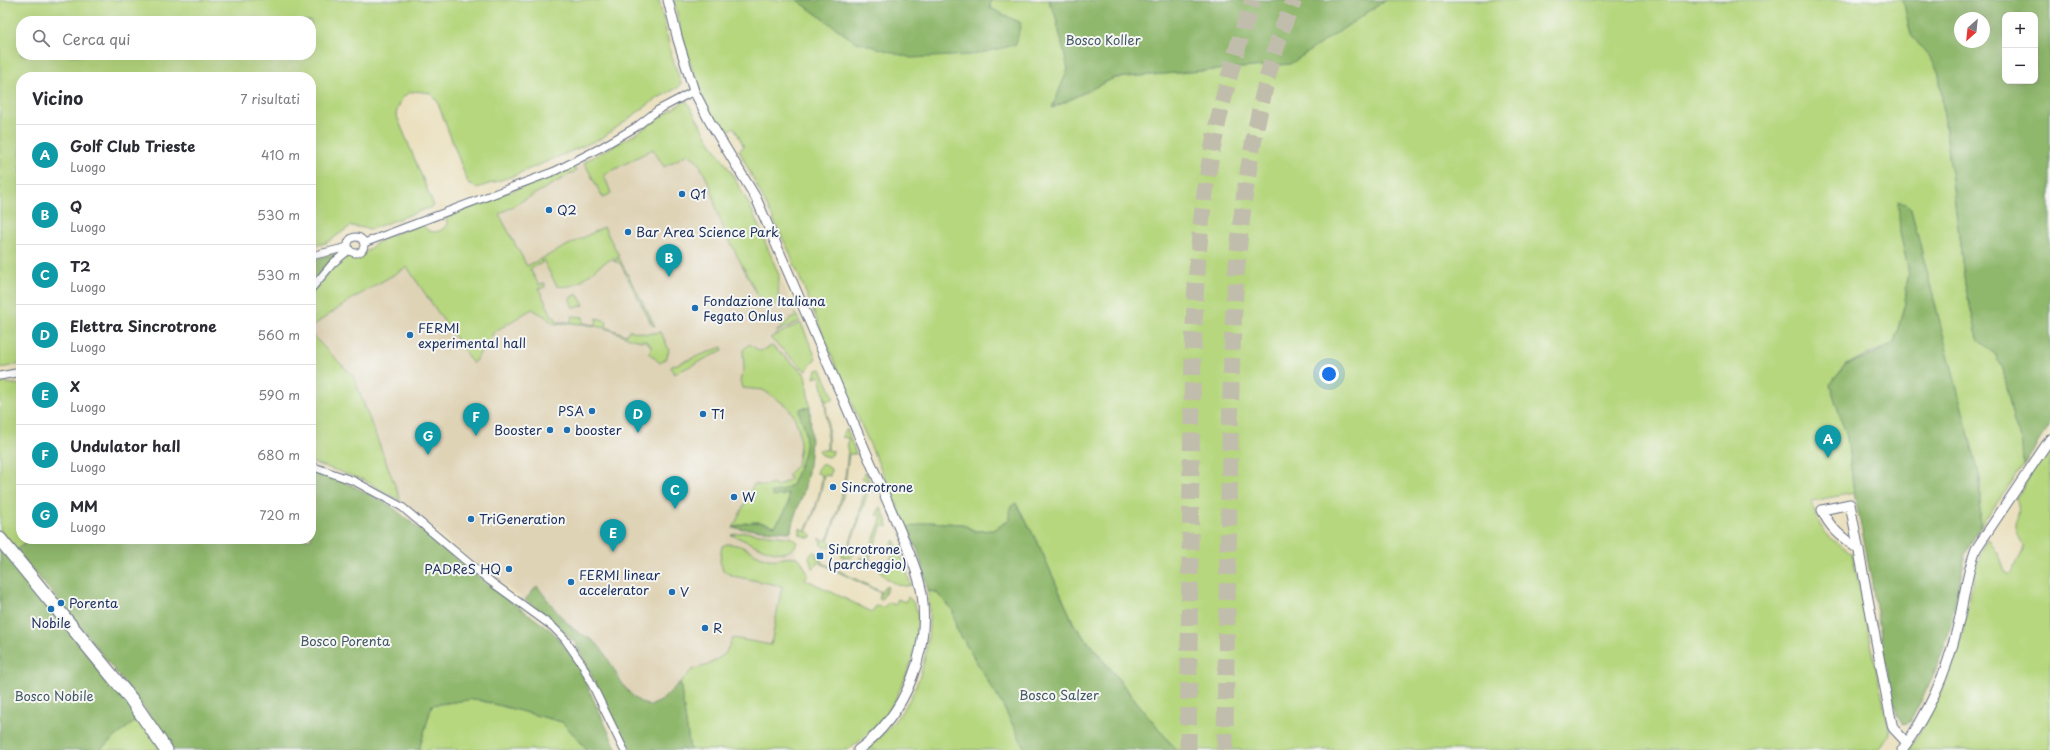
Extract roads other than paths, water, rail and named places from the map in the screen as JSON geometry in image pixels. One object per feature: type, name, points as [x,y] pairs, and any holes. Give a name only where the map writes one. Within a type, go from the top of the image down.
[{"type":"main road","points":[[0,539],[117,681],[166,750]]},
{"type":"street","points":[[668,0],[678,40],[694,90],[710,122],[756,198],[905,542],[918,579],[923,607],[923,625],[921,645],[915,672],[906,692],[889,720],[858,750]]},
{"type":"street","points":[[364,242],[560,168],[611,142],[658,110],[694,90]]},
{"type":"street","points":[[316,283],[329,266],[349,249],[349,241],[353,237],[360,238],[364,242]]},
{"type":"street","points":[[316,255],[349,249],[355,253],[361,251],[364,242]]},
{"type":"street","points":[[0,376],[16,373]]},
{"type":"street","points":[[1858,550],[1836,532],[1828,523],[1822,510],[1850,504],[1890,715],[1893,728],[1905,746],[1932,699],[1951,652],[1970,568],[1976,549],[2050,438]]},
{"type":"street","points":[[316,468],[354,481],[402,507],[490,581],[553,627],[564,638],[582,664],[624,750]]},
{"type":"tunnel","points":[[1188,750],[1192,389],[1197,269],[1205,190],[1212,150],[1230,74],[1253,0]]},
{"type":"tunnel","points":[[1225,750],[1231,371],[1238,254],[1247,177],[1261,104],[1275,51],[1294,0]]},
{"type":"place","name":"Q1","points":[[682,194]]},
{"type":"place","name":"Q2","points":[[549,210]]},
{"type":"place","name":"Bar Area Science Park","points":[[628,232]]},
{"type":"place","name":"Q","points":[[669,277]]},
{"type":"place","name":"Fondazione Italiana Fegato Onlus","points":[[695,308]]},
{"type":"place","name":"FERMI experimental hall","points":[[410,335]]},
{"type":"place","name":"PSA","points":[[592,411]]},
{"type":"place","name":"T1","points":[[703,414]]},
{"type":"place","name":"Booster","points":[[550,430]]},
{"type":"place","name":"booster","points":[[567,430]]},
{"type":"place","name":"Elettra Sincrotrone","points":[[638,433]]},
{"type":"place","name":"Undulator hall","points":[[476,436]]},
{"type":"place","name":"MM","points":[[428,455]]},
{"type":"place","name":"Golf Club Trieste","points":[[1828,458]]},
{"type":"place","name":"Sincrotrone","points":[[833,487]]},
{"type":"place","name":"W","points":[[734,497]]},
{"type":"place","name":"T2","points":[[675,509]]},
{"type":"place","name":"TriGeneration","points":[[471,519]]},
{"type":"place","name":"X","points":[[613,552]]},
{"type":"place","name":"Sincrotrone (parcheggio)","points":[[820,556]]},
{"type":"place","name":"PADReS HQ","points":[[509,569]]},
{"type":"place","name":"FERMI linear accelerator","points":[[571,582]]},
{"type":"place","name":"V","points":[[672,592]]},
{"type":"place","name":"Porenta","points":[[61,603]]},
{"type":"place","name":"Nobile","points":[[51,609]]},
{"type":"place","name":"R","points":[[705,628]]},
{"type":"park label","name":"Bosco Koller","points":[[1103,40]]},
{"type":"park label","name":"Bosco Porenta","points":[[345,641]]},
{"type":"park label","name":"Bosco Salzer","points":[[1059,695]]},
{"type":"park label","name":"Bosco Nobile","points":[[54,696]]}]
